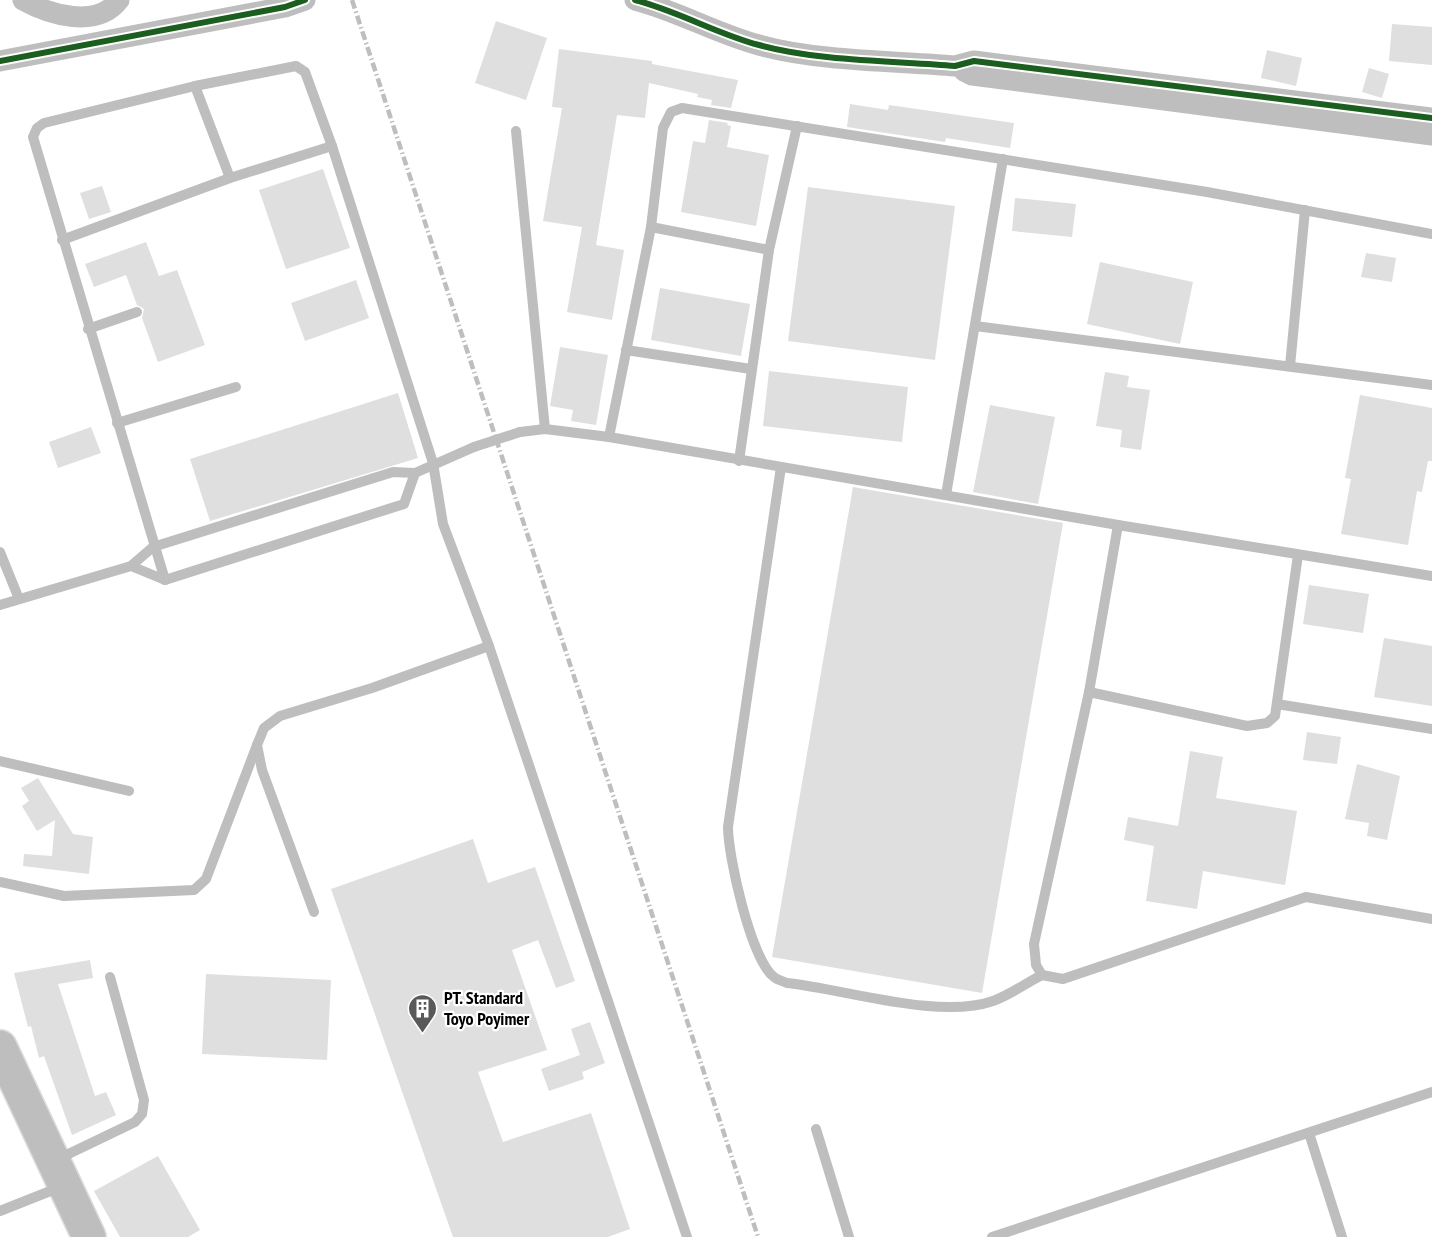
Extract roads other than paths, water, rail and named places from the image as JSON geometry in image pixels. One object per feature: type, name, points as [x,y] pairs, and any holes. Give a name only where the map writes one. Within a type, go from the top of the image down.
[{"type":"highway","points":[[0,1047],[16,1091],[60,1173],[89,1237]]},
{"type":"street","points":[[22,0],[41,11],[83,16],[102,13],[113,8],[120,0]]},
{"type":"street","points":[[0,61],[285,7],[305,0]]},
{"type":"street","points":[[635,0],[669,9],[758,45],[791,52],[955,66],[974,61],[1432,118]]},
{"type":"street","points":[[955,66],[972,75],[1432,135]]},
{"type":"lane","points":[[165,580],[153,547],[33,145],[33,137],[37,128],[44,123],[195,86],[296,66],[305,72],[332,146],[433,463],[443,524],[489,646],[687,1237]]},
{"type":"lane","points":[[195,86],[230,178]]},
{"type":"lane","points":[[609,437],[651,227],[663,128],[671,112],[682,108],[1003,159],[1432,234]]},
{"type":"lane","points":[[739,461],[769,250],[797,126]]},
{"type":"lane","points":[[516,131],[545,429]]},
{"type":"lane","points":[[62,240],[230,178],[332,146]]},
{"type":"lane","points":[[946,495],[1003,159]]},
{"type":"lane","points":[[1290,366],[1305,210]]},
{"type":"lane","points":[[651,227],[769,250]]},
{"type":"lane","points":[[88,329],[137,312]]},
{"type":"lane","points":[[975,326],[1432,385]]},
{"type":"lane","points":[[626,350],[751,369]]},
{"type":"lane","points":[[117,423],[236,387]]},
{"type":"lane","points":[[0,604],[131,566],[153,547],[393,472],[415,473],[433,463],[474,447],[520,432],[545,429],[609,437],[739,461],[1432,576]]},
{"type":"lane","points":[[781,467],[728,827],[731,862],[745,914],[764,964],[774,977],[787,983],[935,1007],[963,1008],[994,1001],[1042,975]]},
{"type":"lane","points":[[131,566],[165,580],[404,504],[415,473]]},
{"type":"lane","points":[[1118,525],[1089,692],[1034,944],[1036,965],[1042,975],[1051,979],[1063,979],[1306,897],[1432,920]]},
{"type":"lane","points":[[0,554],[19,599]]},
{"type":"lane","points":[[1089,692],[1246,726],[1268,723],[1275,716],[1298,555]]},
{"type":"lane","points":[[0,882],[64,896],[194,890],[206,879],[264,728],[280,716],[372,688],[489,646]]},
{"type":"lane","points":[[1277,704],[1432,729]]},
{"type":"lane","points":[[257,745],[262,770],[314,912]]},
{"type":"lane","points":[[0,761],[129,791]]},
{"type":"lane","points":[[0,1212],[135,1122],[142,1114],[144,1100],[110,977]]},
{"type":"lane","points":[[992,1237],[1432,1092]]},
{"type":"lane","points":[[816,1129],[849,1237]]},
{"type":"lane","points":[[1309,1133],[1342,1237]]},
{"type":"railway","points":[[352,0],[758,1237]]},
{"type":"place","name":"PT. Standard Toyo Poyimer","points":[[423,1034]]}]
